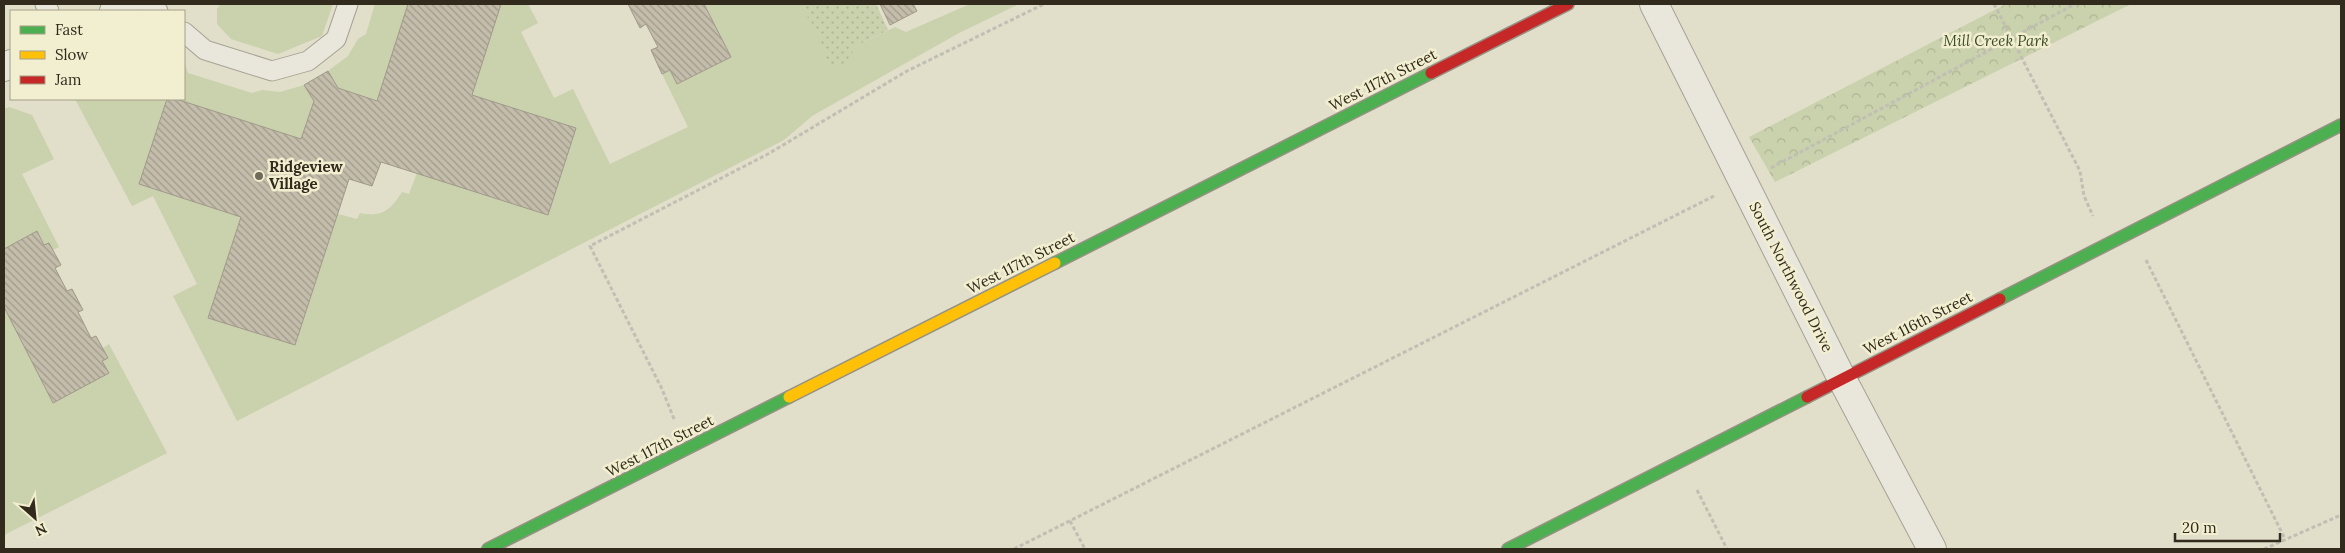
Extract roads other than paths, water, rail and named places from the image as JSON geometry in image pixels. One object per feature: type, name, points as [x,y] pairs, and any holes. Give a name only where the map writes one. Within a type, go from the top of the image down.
[{"type":"street","points":[[116,10],[129,4]]},
{"type":"street","name":"West 117th Street","points":[[488,549],[1568,4]]},
{"type":"street","name":"South Northwood Drive","points":[[1654,4],[1842,379],[1932,549]]},
{"type":"street","name":"West 116th Street","points":[[1508,549],[2341,125]]},
{"type":"lane","points":[[185,33],[205,50],[272,72],[308,61],[336,39],[348,4]]},
{"type":"lane","points":[[4,49],[10,62]]},
{"type":"place","name":"Ridgeview Village","points":[[259,176]]},
{"type":"park label","name":"Mill Creek Park","points":[[1996,41]]}]
